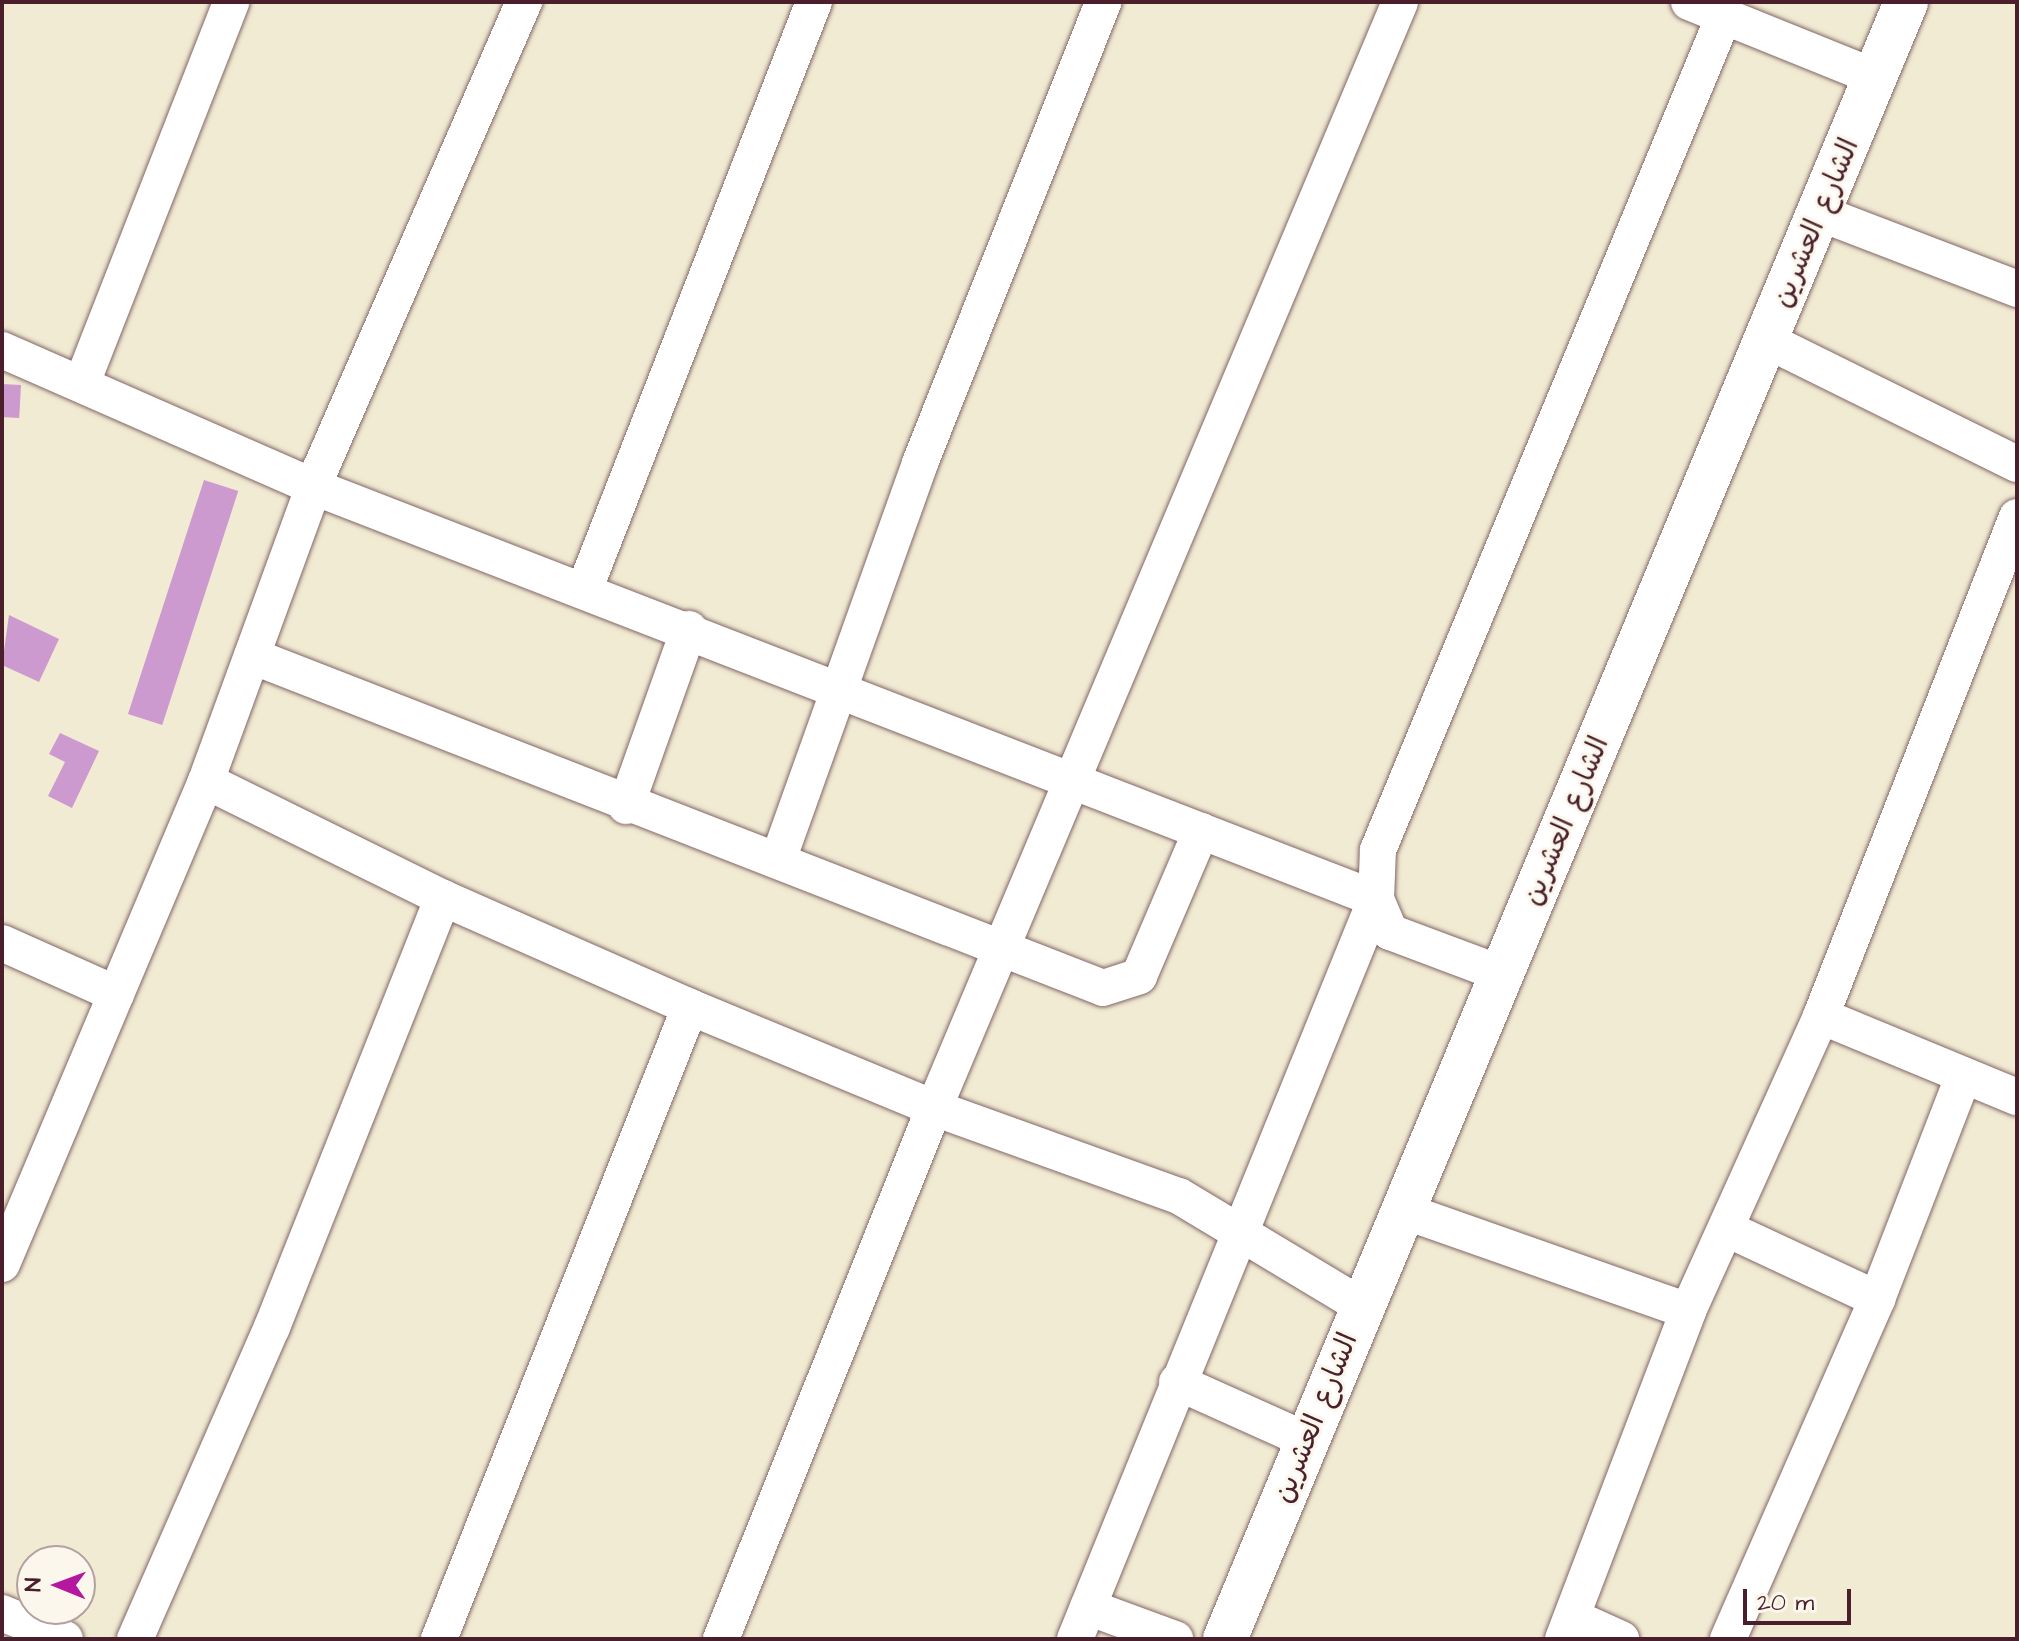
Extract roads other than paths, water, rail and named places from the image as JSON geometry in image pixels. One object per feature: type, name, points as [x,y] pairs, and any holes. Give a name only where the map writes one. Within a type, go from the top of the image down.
[{"type":"street","points":[[2,1264],[206,781],[314,487],[524,2]]},
{"type":"street","points":[[585,588],[814,2]]},
{"type":"street","points":[[778,860],[836,692],[1103,2]]},
{"type":"street","points":[[721,1639],[934,1108],[1400,2]]},
{"type":"street","points":[[1689,2],[1875,77]]},
{"type":"street","name":"الشارع العشرين","points":[[1225,1639],[1766,340],[1822,214],[1906,2]]},
{"type":"street","points":[[82,383],[219,5]]},
{"type":"street","points":[[1175,1639],[1082,1623],[1177,1382],[1376,899],[1378,850],[1724,16]]},
{"type":"street","points":[[1822,214],[2017,289]]},
{"type":"street","points":[[1766,340],[2017,464]]},
{"type":"street","points":[[2,350],[314,487],[585,588],[836,692],[1376,899],[1390,932],[1502,974]]},
{"type":"street","points":[[1621,1639],[1567,1628],[1688,1311],[1821,1016],[2017,517]]},
{"type":"street","points":[[626,806],[689,629]]},
{"type":"street","points":[[252,656],[626,806],[778,860],[1103,988],[1129,983],[1143,967],[1201,831]]},
{"type":"street","points":[[206,781],[443,898],[690,1007],[934,1108],[1179,1196],[1362,1306]]},
{"type":"street","points":[[135,1639],[272,1327],[443,898]]},
{"type":"street","points":[[2,943],[116,994]]},
{"type":"street","points":[[439,1639],[690,1007]]},
{"type":"street","points":[[1821,1016],[2017,1097]]},
{"type":"street","points":[[1728,1639],[1877,1299],[1963,1077]]},
{"type":"street","points":[[1404,1211],[1688,1311]]},
{"type":"street","points":[[1727,1229],[1877,1299]]},
{"type":"street","points":[[1177,1382],[1308,1441]]},
{"type":"street","points":[[2,1613],[65,1639]]}]
